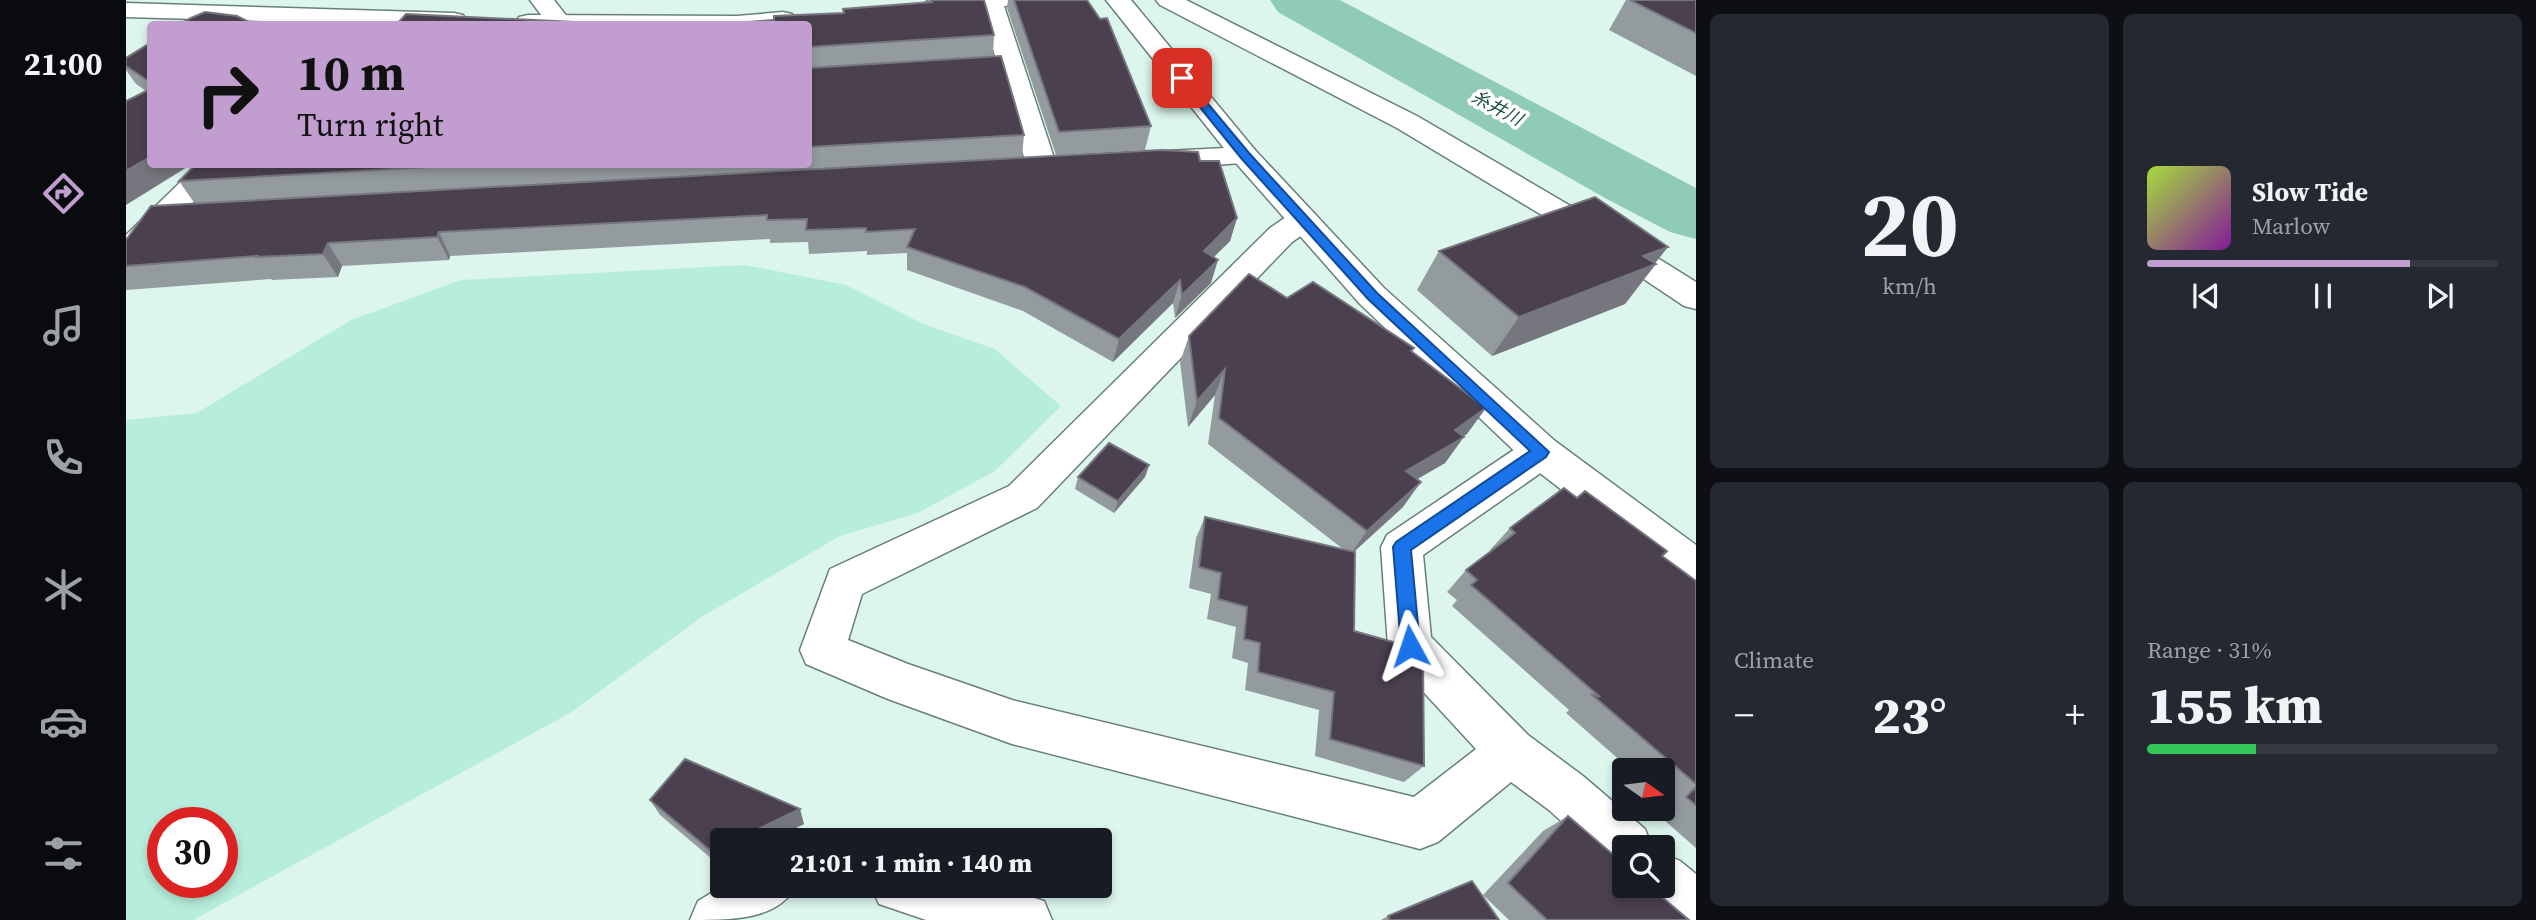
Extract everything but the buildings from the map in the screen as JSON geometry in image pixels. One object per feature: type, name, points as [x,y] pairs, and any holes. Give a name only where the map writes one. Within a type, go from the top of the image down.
[{"type":"street","points":[[542,0],[558,21]]},
{"type":"street","points":[[1118,0],[1245,156],[1373,296],[1541,452],[1696,569]]},
{"type":"street","points":[[1168,0],[1407,122],[1616,246],[1696,298]]},
{"type":"street","points":[[911,8],[996,1],[1042,167]]},
{"type":"street","points":[[126,9],[377,21],[477,20]]},
{"type":"street","points":[[759,21],[804,17]]},
{"type":"street","points":[[931,71],[1012,66]]},
{"type":"street","points":[[1123,163],[1245,156]]},
{"type":"street","points":[[126,254],[212,168]]},
{"type":"street","points":[[159,218],[201,215]]},
{"type":"street","points":[[1303,220],[1281,235],[1023,497],[845,582],[822,650],[904,684],[1012,722],[1420,824],[1511,752]]},
{"type":"street","points":[[1541,452],[1402,547],[1410,646],[1511,752],[1566,793],[1613,835]]},
{"type":"street","points":[[1675,890],[1696,909]]},
{"type":"street","points":[[717,920],[752,898]]},
{"type":"street","points":[[942,898],[1025,920]]},
{"type":"green space","points":[[745,265],[846,285],[923,324],[995,349],[1061,406],[995,471],[918,513],[840,536],[703,616],[570,713],[238,895],[238,807],[147,807],[147,898],[233,898],[193,920],[126,920],[126,420],[197,413],[351,320],[461,280]]},
{"type":"waterway","name":"糸井川","points":[[1298,0],[1630,183],[1696,216]]},
{"type":"route","points":[[1182,78],[1245,156],[1373,296],[1541,452],[1402,547],[1410,646]]}]
